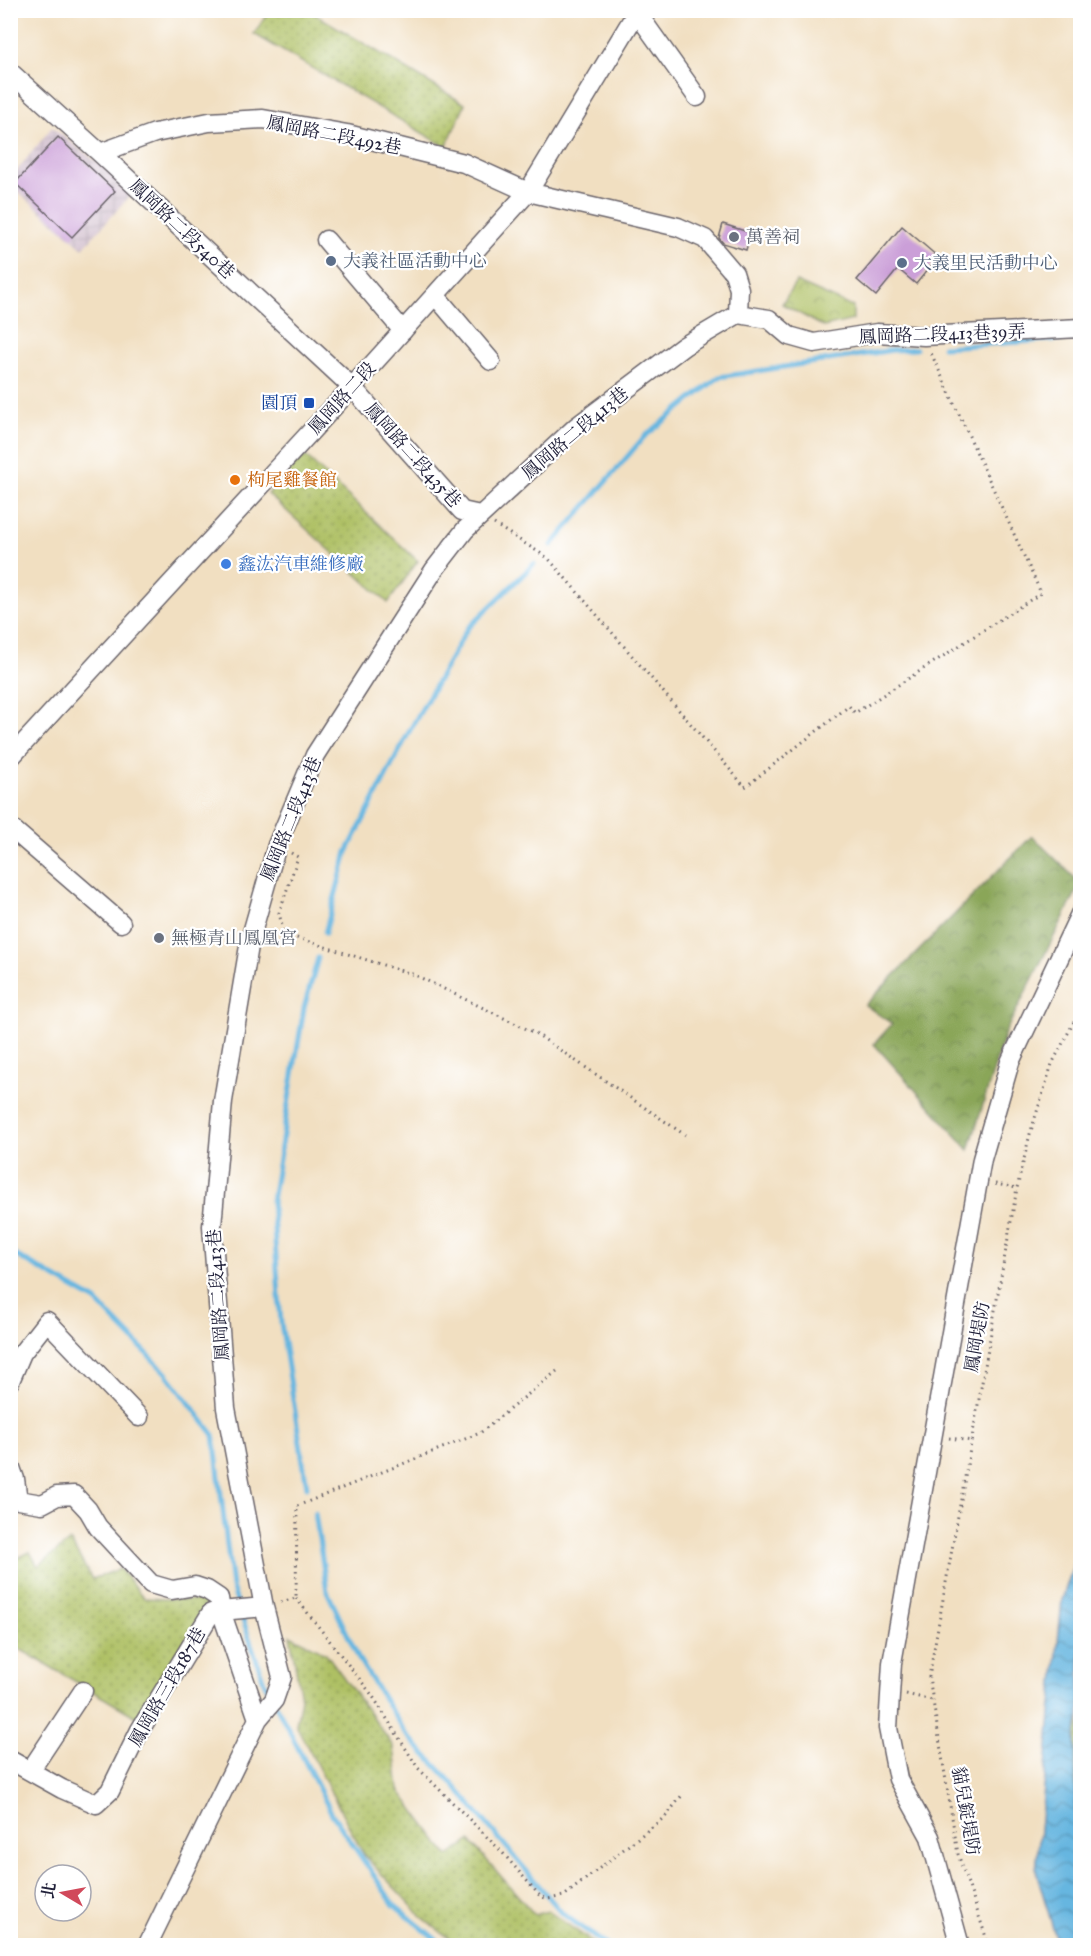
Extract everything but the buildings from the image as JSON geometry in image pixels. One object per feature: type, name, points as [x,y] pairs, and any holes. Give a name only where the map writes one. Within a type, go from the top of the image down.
[{"type":"street","points":[[637,11],[697,97]]},
{"type":"street","name":"鳳岡路二段","points":[[10,758],[352,387],[528,192],[637,11]]},
{"type":"street","name":"鳳岡路二段540巷","points":[[10,72],[352,387]]},
{"type":"street","name":"鳳岡路二段492巷","points":[[100,153],[155,133],[209,122],[263,119],[347,134],[464,163],[528,192]]},
{"type":"street","points":[[528,192],[678,227],[705,239],[734,273],[740,289],[738,314]]},
{"type":"street","points":[[326,240],[403,331]]},
{"type":"street","points":[[435,295],[491,361]]},
{"type":"street","name":"鳳岡路二段413巷39弄","points":[[738,314],[769,319],[789,336],[814,343],[877,333],[924,336],[1080,328]]},
{"type":"street","name":"鳳岡路二段413巷","points":[[258,1719],[274,1700],[282,1677],[264,1606],[226,1408],[212,1226],[223,1101],[250,940],[277,845],[315,754],[434,570],[465,530],[576,427],[684,346],[738,314]]},
{"type":"street","name":"鳳岡路二段435巷","points":[[352,387],[462,511],[480,515]]},
{"type":"street","points":[[10,827],[121,923]]},
{"type":"street","points":[[960,1946],[930,1837],[898,1779],[888,1728],[892,1663],[982,1159],[1010,1062],[1080,914]]},
{"type":"street","points":[[10,1381],[22,1353],[47,1321],[139,1418]]},
{"type":"street","points":[[10,1465],[18,1500],[42,1504],[57,1496],[74,1495],[105,1534],[151,1584],[172,1590],[195,1586],[207,1590],[219,1598],[221,1611],[264,1606]]},
{"type":"street","name":"鳳岡路三段187巷","points":[[10,1760],[62,1790],[96,1803],[110,1791],[140,1730],[211,1613],[221,1611],[258,1719]]},
{"type":"street","points":[[30,1771],[82,1691]]},
{"type":"street","points":[[147,1946],[258,1719]]},
{"type":"path","points":[[480,515],[548,558],[745,787],[849,706],[855,713],[1041,593],[924,336]]},
{"type":"path","points":[[277,845],[298,857],[279,913],[284,934],[415,975],[535,1033],[685,1135]]},
{"type":"path","name":"鳳岡堤防","points":[[929,1677],[1017,1188],[1030,1134],[1052,1064],[1080,1010]]},
{"type":"path","points":[[978,1181],[1017,1188]]},
{"type":"path","points":[[557,1371],[480,1433],[297,1506],[296,1598],[372,1695],[418,1768],[488,1837],[540,1896],[548,1899],[564,1896],[666,1816],[684,1794]]},
{"type":"path","points":[[933,1436],[972,1441]]},
{"type":"path","points":[[264,1606],[296,1598]]},
{"type":"path","name":"貓兒錠堤防","points":[[929,1677],[958,1854],[988,1946]]},
{"type":"path","points":[[890,1690],[933,1700]]},
{"type":"shaded area","points":[[52,127],[107,170],[132,194],[83,248],[11,186],[11,178]]},
{"type":"green space","points":[[269,11],[310,11],[465,104],[446,147],[254,34]]},
{"type":"green space","points":[[796,282],[853,307],[853,320],[824,327],[782,304]]},
{"type":"green space","points":[[304,455],[418,561],[388,603],[268,494]]},
{"type":"green space","points":[[1032,836],[1080,885],[1005,1033],[969,1150],[874,1044],[892,1024],[865,1005]]},
{"type":"green space","points":[[70,1541],[92,1579],[120,1569],[144,1598],[209,1601],[138,1718],[11,1644],[10,1567],[13,1560],[30,1552],[38,1566]]},
{"type":"green space","points":[[290,1635],[326,1653],[394,1747],[399,1790],[448,1856],[470,1841],[535,1915],[548,1911],[597,1945],[457,1945],[422,1917],[364,1855],[296,1725],[301,1698]]},
{"type":"green space","points":[[1080,1716],[1080,1880],[1076,1869],[1075,1736]]},
{"type":"water","points":[[1080,1545],[1080,1716],[1075,1736],[1076,1869],[1080,1880],[1080,1945],[1058,1945],[1036,1871],[1062,1600]]},
{"type":"waterway","points":[[943,347],[1080,338]]},
{"type":"waterway","points":[[552,545],[644,437],[719,377],[893,350],[916,349]]},
{"type":"waterway","points":[[325,933],[347,852],[410,730],[467,629],[534,564]]},
{"type":"waterway","points":[[307,1487],[281,1323],[272,1201],[304,1008],[318,958]]},
{"type":"waterway","points":[[10,1252],[96,1301],[166,1373],[214,1435],[232,1587],[270,1694]]},
{"type":"waterway","points":[[315,1513],[327,1591],[360,1661],[406,1734],[453,1784],[563,1914],[608,1946]]},
{"type":"waterway","points":[[276,1705],[332,1814],[394,1905],[444,1946]]},
{"type":"place","name":"萬善祠","points":[[734,237]]},
{"type":"place","name":"大義社區活動中心","points":[[331,261]]},
{"type":"place","name":"大義里民活動中心","points":[[902,263]]},
{"type":"place","name":"園頂","points":[[309,403]]},
{"type":"place","name":"枸尾雞餐館","points":[[235,480]]},
{"type":"place","name":"鑫汯汽車維修廠","points":[[226,564]]},
{"type":"place","name":"無極青山鳳凰宮","points":[[159,938]]}]
